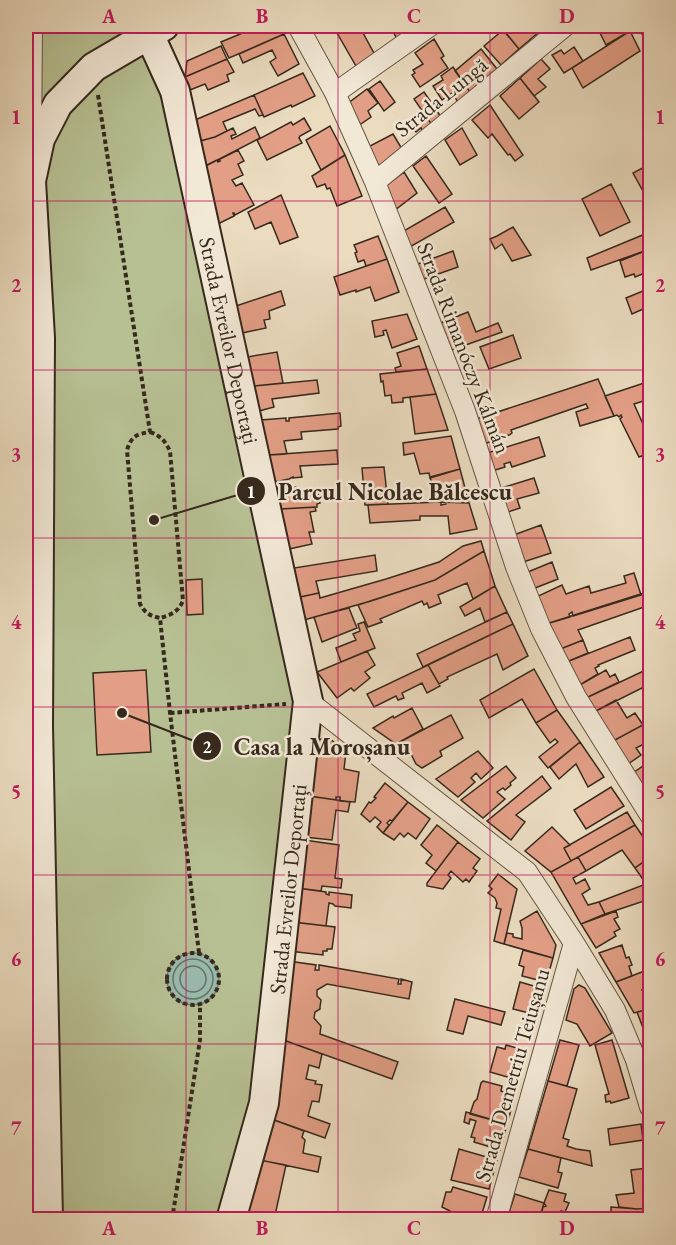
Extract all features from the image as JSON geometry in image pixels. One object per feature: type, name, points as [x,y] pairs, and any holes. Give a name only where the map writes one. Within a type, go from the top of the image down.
[{"type":"main road","points":[[44,1213],[32,724],[40,338],[31,181],[40,139],[58,104],[94,67],[153,28]]},
{"type":"main road","name":"Strada Evreilor Deportaţi","points":[[153,28],[175,91],[309,701],[264,1103],[231,1220]]},
{"type":"street","points":[[31,181],[32,26]]},
{"type":"street","name":"Strada Rimanóczy Kálmán","points":[[298,26],[335,93],[375,182],[465,411],[516,567],[541,629],[576,697],[651,815]]},
{"type":"street","points":[[335,93],[430,26]]},
{"type":"street","name":"Strada Lungă","points":[[375,182],[565,26]]},
{"type":"street","points":[[309,701],[527,872],[574,943],[643,1059],[651,1107]]},
{"type":"street","name":"Strada Demetriu Teiușanu","points":[[496,1220],[574,943]]},
{"type":"path","points":[[94,67],[150,432]]},
{"type":"path","points":[[150,432],[159,435],[170,451],[183,602],[178,610],[160,618],[145,612],[140,604],[127,450],[129,441],[134,437],[150,432]]},
{"type":"path","points":[[160,618],[199,953]]},
{"type":"path","points":[[170,713],[309,701]]},
{"type":"path","points":[[199,953],[213,962],[218,970],[218,987],[214,995],[200,1005],[182,1004],[175,999],[167,984],[169,967],[182,955],[199,953]]},
{"type":"path","points":[[172,1220],[200,1040],[200,1005]]},
{"type":"shaded area","points":[[26,26],[146,26],[308,701],[264,1103],[231,1219],[26,1219],[26,738],[40,338],[26,335]]},
{"type":"water","points":[[188,953],[198,953],[212,960],[219,979],[212,998],[198,1005],[188,1005],[178,1001],[171,994],[167,984],[167,974],[171,964],[178,957]]},
{"type":"building","points":[[247,26],[279,26],[284,34],[229,58],[221,42],[250,30]]},
{"type":"building","points":[[333,26],[372,26],[362,31],[375,55],[356,66]]},
{"type":"building","points":[[390,26],[422,26],[397,39]]},
{"type":"building","points":[[502,26],[534,26],[539,32],[519,49]]},
{"type":"building","points":[[603,26],[627,26],[630,31],[606,45],[600,33],[606,29]]},
{"type":"building","points":[[503,30],[519,49],[501,65],[484,46]]},
{"type":"building","points":[[630,31],[640,51],[583,88],[572,68]]},
{"type":"building","points":[[284,34],[299,64],[278,76],[270,62],[276,58],[272,50],[243,63],[239,54]]},
{"type":"building","points":[[434,39],[444,56],[441,58],[448,68],[420,87],[412,75],[415,73],[413,70],[423,64],[415,53]]},
{"type":"building","points":[[221,46],[227,59],[185,77],[187,61]]},
{"type":"building","points":[[574,47],[583,61],[564,73],[552,55],[561,50],[564,54]]},
{"type":"building","points":[[481,49],[497,69],[470,92],[455,71]]},
{"type":"building","points":[[227,59],[234,72],[227,75],[229,81],[208,90],[205,84],[190,90],[185,77]]},
{"type":"building","points":[[541,59],[550,69],[538,79],[546,87],[534,96],[520,78]]},
{"type":"building","points":[[453,67],[470,92],[458,102],[452,93],[442,100],[433,86],[443,80],[441,76]]},
{"type":"building","points":[[303,73],[315,96],[264,117],[254,95]]},
{"type":"building","points":[[520,78],[539,102],[519,119],[500,96]]},
{"type":"building","points":[[380,81],[395,102],[384,111],[369,89]]},
{"type":"building","points":[[367,89],[378,103],[368,111],[371,117],[358,126],[347,104]]},
{"type":"building","points":[[424,92],[441,117],[432,125],[414,99]]},
{"type":"building","points":[[254,95],[263,115],[259,116],[255,109],[223,122],[227,131],[200,141],[195,120]]},
{"type":"building","points":[[490,105],[523,155],[515,161],[492,134],[488,138],[472,120]]},
{"type":"building","points":[[422,110],[432,125],[423,132],[421,128],[416,132],[411,126],[415,123],[411,118]]},
{"type":"building","points":[[304,118],[311,130],[300,136],[302,143],[267,160],[257,140],[291,122],[293,125]]},
{"type":"building","points":[[330,126],[345,155],[321,170],[306,140]]},
{"type":"building","points":[[255,127],[260,138],[206,166],[200,141],[233,128],[236,134],[231,136],[232,139]]},
{"type":"building","points":[[462,128],[477,155],[460,165],[445,140]]},
{"type":"building","points":[[393,134],[402,149],[379,170],[368,147]]},
{"type":"building","points":[[238,150],[244,161],[238,164],[243,175],[232,180],[236,186],[242,183],[254,205],[235,215],[233,213],[234,216],[218,224],[205,166],[217,160],[218,162]]},
{"type":"building","points":[[345,155],[362,196],[337,206],[330,188],[327,189],[325,184],[317,187],[312,176]]},
{"type":"building","points":[[426,156],[452,194],[439,203],[413,166]]},
{"type":"building","points":[[650,164],[650,189],[644,193],[633,173]]},
{"type":"building","points":[[404,172],[417,193],[395,210],[386,191],[387,185]]},
{"type":"building","points":[[611,184],[630,222],[600,236],[582,199]]},
{"type":"building","points":[[281,195],[298,237],[280,244],[271,222],[255,229],[248,212]]},
{"type":"building","points":[[445,207],[454,222],[408,248],[402,232]]},
{"type":"building","points":[[650,226],[650,249],[591,270],[587,258],[645,234],[643,229]]},
{"type":"building","points":[[513,227],[531,255],[512,261],[502,244],[495,249],[490,239]]},
{"type":"building","points":[[378,236],[387,259],[366,266],[364,260],[358,262],[354,245]]},
{"type":"building","points":[[650,249],[650,271],[635,277],[634,274],[625,277],[620,261]]},
{"type":"building","points":[[453,251],[458,267],[421,280],[415,265]]},
{"type":"building","points":[[387,259],[399,292],[375,301],[370,287],[340,295],[334,277]]},
{"type":"building","points":[[650,288],[650,306],[632,314],[626,298]]},
{"type":"building","points":[[281,291],[285,305],[269,311],[270,319],[264,320],[266,328],[242,333],[236,306]]},
{"type":"building","points":[[468,312],[476,332],[498,323],[502,332],[449,351],[438,324]]},
{"type":"building","points":[[407,314],[417,339],[392,348],[386,330],[383,331],[384,335],[375,337],[372,321]]},
{"type":"building","points":[[513,335],[521,358],[489,369],[480,347]]},
{"type":"building","points":[[419,346],[427,369],[396,372],[395,368],[401,366],[397,353]]},
{"type":"building","points":[[277,352],[283,383],[253,386],[247,357]]},
{"type":"building","points":[[427,369],[436,394],[403,398],[403,402],[392,403],[391,395],[385,396],[380,374]]},
{"type":"building","points":[[598,379],[614,416],[580,426],[576,412],[588,408],[586,404],[511,430],[512,433],[509,435],[484,444],[476,419]]},
{"type":"building","points":[[317,380],[319,393],[272,399],[274,407],[259,411],[253,386]]},
{"type":"building","points":[[650,381],[650,399],[634,404],[648,435],[650,434],[650,453],[639,457],[620,419],[621,415],[614,416],[605,396]]},
{"type":"building","points":[[436,394],[448,430],[415,434],[410,397]]},
{"type":"building","points":[[340,413],[341,426],[338,429],[301,432],[302,439],[284,441],[287,454],[269,455],[261,420],[286,418],[286,421],[289,421],[289,418]]},
{"type":"building","points":[[451,436],[460,469],[430,478],[429,473],[420,474],[414,453],[404,455],[403,443]]},
{"type":"building","points":[[539,437],[545,456],[512,467],[510,462],[504,464],[505,467],[492,471],[487,453]]},
{"type":"building","points":[[337,450],[338,464],[300,466],[302,477],[275,482],[269,455]]},
{"type":"building","points":[[384,467],[388,504],[365,505],[362,468]]},
{"type":"building","points":[[460,469],[469,503],[437,502],[430,477]]},
{"type":"building","points":[[534,478],[539,493],[517,499],[520,508],[505,513],[498,489]]},
{"type":"building","points":[[296,487],[298,493],[318,491],[320,503],[317,507],[281,509],[277,489]]},
{"type":"building","points":[[441,502],[441,505],[446,502],[469,503],[477,529],[450,534],[448,516],[420,516],[420,520],[370,523],[368,505]]},
{"type":"building","points":[[315,507],[316,511],[310,512],[314,532],[309,532],[312,544],[289,549],[281,509]]},
{"type":"building","points":[[541,525],[551,553],[520,563],[511,536]]},
{"type":"building","points":[[481,541],[484,551],[435,580],[304,620],[300,597],[319,593],[320,598],[386,579],[439,562],[463,546]]},
{"type":"building","points":[[484,551],[495,586],[473,599],[467,583],[438,595],[441,603],[429,608],[427,603],[424,605],[422,601],[380,619],[382,622],[368,627],[358,605],[435,580]]},
{"type":"building","points":[[375,555],[377,571],[316,581],[319,593],[300,597],[294,568]]},
{"type":"building","points":[[552,562],[558,579],[530,590],[523,574]]},
{"type":"building","points":[[634,573],[641,595],[573,616],[572,612],[569,614],[570,617],[546,624],[534,598],[562,585],[566,594],[589,586],[591,593],[626,583],[624,576]]},
{"type":"building","points":[[202,579],[203,614],[187,615],[186,580]]},
{"type":"building","points":[[495,586],[507,612],[485,622],[480,608],[465,616],[460,607]]},
{"type":"building","points":[[650,591],[650,605],[578,630],[583,640],[558,650],[546,624]]},
{"type":"building","points":[[349,608],[357,628],[322,642],[314,617]]},
{"type":"building","points":[[507,612],[513,624],[423,667],[417,654]]},
{"type":"building","points":[[364,622],[375,648],[341,662],[336,648],[356,640],[353,634],[360,631],[358,624]]},
{"type":"building","points":[[513,624],[528,656],[503,670],[497,654],[447,677],[448,679],[439,684],[428,665]]},
{"type":"building","points":[[630,637],[635,650],[598,665],[595,668],[598,674],[578,686],[564,663]]},
{"type":"building","points":[[583,640],[588,653],[564,663],[558,650]]},
{"type":"building","points":[[367,651],[375,665],[365,672],[370,678],[354,691],[351,688],[337,698],[317,672]]},
{"type":"building","points":[[428,665],[440,686],[427,693],[422,683],[402,693],[404,698],[398,700],[396,696],[374,707],[367,694]]},
{"type":"building","points":[[650,668],[650,684],[594,712],[586,698]]},
{"type":"building","points":[[534,669],[557,710],[536,723],[522,699],[489,718],[480,700]]},
{"type":"building","points":[[146,670],[151,752],[97,755],[93,673]]},
{"type":"building","points":[[606,670],[610,677],[615,674],[619,682],[586,698],[578,686]]},
{"type":"building","points":[[616,700],[627,718],[635,713],[643,725],[613,741],[594,712]]},
{"type":"building","points":[[412,708],[423,729],[396,744],[373,728],[393,716],[394,718]]},
{"type":"building","points":[[557,710],[580,742],[548,768],[539,757],[558,742],[555,739],[550,743],[536,723]]},
{"type":"building","points":[[451,715],[463,738],[440,751],[442,756],[422,768],[416,764],[410,752],[405,755],[399,744],[396,744]]},
{"type":"building","points":[[650,721],[650,741],[636,748],[641,755],[628,764],[613,741]]},
{"type":"building","points":[[324,737],[346,752],[344,769],[359,772],[355,802],[340,801],[340,797],[336,797],[336,800],[309,796],[318,741]]},
{"type":"building","points":[[580,742],[604,777],[588,787],[576,764],[559,779],[550,767]]},
{"type":"building","points":[[478,751],[493,768],[481,779],[476,773],[471,778],[475,782],[458,797],[436,779]]},
{"type":"building","points":[[650,761],[650,794],[648,795],[633,773]]},
{"type":"building","points":[[506,766],[516,778],[505,790],[503,788],[497,792],[505,799],[483,818],[461,800]]},
{"type":"building","points":[[542,776],[551,788],[516,815],[525,822],[511,840],[487,821]]},
{"type":"building","points":[[385,783],[408,802],[392,821],[387,823],[389,825],[383,833],[377,827],[381,822],[375,817],[370,822],[361,814],[369,802],[371,803],[376,798],[374,797]]},
{"type":"building","points":[[611,787],[624,806],[586,829],[574,810]]},
{"type":"building","points":[[309,796],[350,802],[348,812],[336,810],[332,840],[304,837]]},
{"type":"building","points":[[408,802],[430,819],[416,839],[408,833],[404,837],[400,833],[394,840],[383,833]]},
{"type":"building","points":[[627,812],[635,825],[571,861],[564,848]]},
{"type":"building","points":[[437,825],[458,842],[436,871],[426,863],[432,855],[421,845]]},
{"type":"building","points":[[635,825],[650,847],[650,857],[635,868],[622,850],[586,871],[578,857]]},
{"type":"building","points":[[552,827],[570,845],[564,848],[571,861],[551,872],[525,851]]},
{"type":"building","points":[[304,840],[339,845],[335,878],[342,879],[341,888],[322,886],[321,891],[297,888]]},
{"type":"building","points":[[458,842],[480,859],[473,868],[477,871],[469,882],[466,879],[463,882],[451,871],[448,875],[451,878],[443,889],[427,886],[427,883]]},
{"type":"building","points":[[578,857],[586,871],[573,878],[576,884],[585,879],[590,889],[582,894],[588,905],[599,902],[605,914],[581,924],[551,872]]},
{"type":"building","points":[[650,857],[650,899],[605,914],[599,902],[646,884],[635,868]]},
{"type":"building","points":[[498,874],[517,889],[504,944],[494,941],[501,909],[496,908],[495,898],[488,893],[492,889],[489,886]]},
{"type":"building","points":[[297,888],[326,892],[329,895],[329,892],[352,895],[351,908],[329,903],[326,926],[293,922]]},
{"type":"building","points":[[537,911],[556,945],[553,958],[504,944],[507,933],[522,939],[520,921]]},
{"type":"building","points":[[616,911],[618,917],[614,919],[620,929],[614,932],[616,936],[596,948],[581,924]]},
{"type":"building","points":[[293,922],[335,927],[332,949],[323,951],[323,955],[289,951]]},
{"type":"building","points":[[622,945],[626,958],[629,957],[632,965],[629,966],[632,976],[616,982],[599,953]]},
{"type":"building","points":[[523,950],[553,958],[546,982],[522,976],[524,967],[519,965]]},
{"type":"building","points":[[288,961],[316,965],[315,970],[319,970],[319,965],[399,979],[398,984],[401,984],[401,979],[412,982],[409,999],[327,984],[317,990],[317,996],[321,1000],[320,1009],[315,1012],[314,1018],[321,1026],[320,1034],[398,1062],[392,1079],[278,1038]]},
{"type":"building","points":[[650,968],[650,987],[642,990],[650,993],[650,1009],[634,1013],[616,982],[647,970],[648,973]]},
{"type":"building","points":[[520,982],[544,989],[537,1015],[513,1009]]},
{"type":"building","points":[[579,985],[585,988],[612,1033],[590,1046],[577,1024],[566,1020],[574,989]]},
{"type":"building","points":[[455,999],[505,1012],[501,1025],[468,1016],[463,1034],[447,1030]]},
{"type":"building","points":[[650,1009],[650,1041],[648,1041],[637,1012]]},
{"type":"building","points":[[278,1038],[322,1054],[319,1068],[309,1065],[306,1079],[322,1085],[319,1102],[312,1101],[308,1116],[330,1124],[325,1138],[263,1116]]},
{"type":"building","points":[[560,1040],[579,1045],[567,1086],[548,1081]]},
{"type":"building","points":[[612,1040],[629,1098],[611,1103],[606,1102],[605,1095],[609,1094],[595,1045]]},
{"type":"building","points":[[506,1045],[527,1051],[520,1076],[512,1074],[511,1078],[490,1072],[497,1047],[505,1049]]},
{"type":"building","points":[[483,1081],[502,1086],[501,1091],[515,1096],[507,1124],[470,1114]]},
{"type":"building","points":[[548,1081],[577,1089],[563,1138],[569,1140],[567,1146],[590,1151],[592,1166],[528,1149]]},
{"type":"building","points":[[466,1112],[507,1124],[500,1150],[474,1142],[475,1138],[471,1137],[476,1121],[470,1119],[469,1124],[464,1122]]},
{"type":"building","points":[[263,1116],[304,1131],[303,1153],[321,1157],[318,1172],[255,1159]]},
{"type":"building","points":[[641,1124],[643,1140],[610,1145],[608,1129]]},
{"type":"building","points":[[459,1149],[497,1160],[489,1189],[451,1180]]},
{"type":"building","points":[[528,1149],[561,1158],[558,1172],[562,1173],[558,1188],[519,1177]]},
{"type":"building","points":[[254,1159],[286,1165],[274,1220],[243,1217]]},
{"type":"building","points":[[648,1168],[650,1208],[619,1207],[616,1195],[634,1193],[631,1170]]},
{"type":"building","points":[[453,1187],[487,1197],[480,1220],[461,1220],[449,1216],[450,1211],[442,1207],[446,1192],[451,1192]]},
{"type":"building","points":[[549,1190],[566,1194],[564,1201],[569,1203],[565,1212],[561,1211],[559,1218],[564,1220],[539,1220],[541,1214],[544,1213],[542,1211],[546,1206],[544,1203]]},
{"type":"building","points":[[515,1194],[544,1203],[539,1220],[507,1219]]},
{"type":"building","points":[[611,1207],[650,1208],[650,1220],[611,1220]]},
{"type":"place","name":"Parcul Nicolae Bălcescu","points":[[154,520]]},
{"type":"place","name":"Casa la Moroșanu","points":[[122,713]]}]
